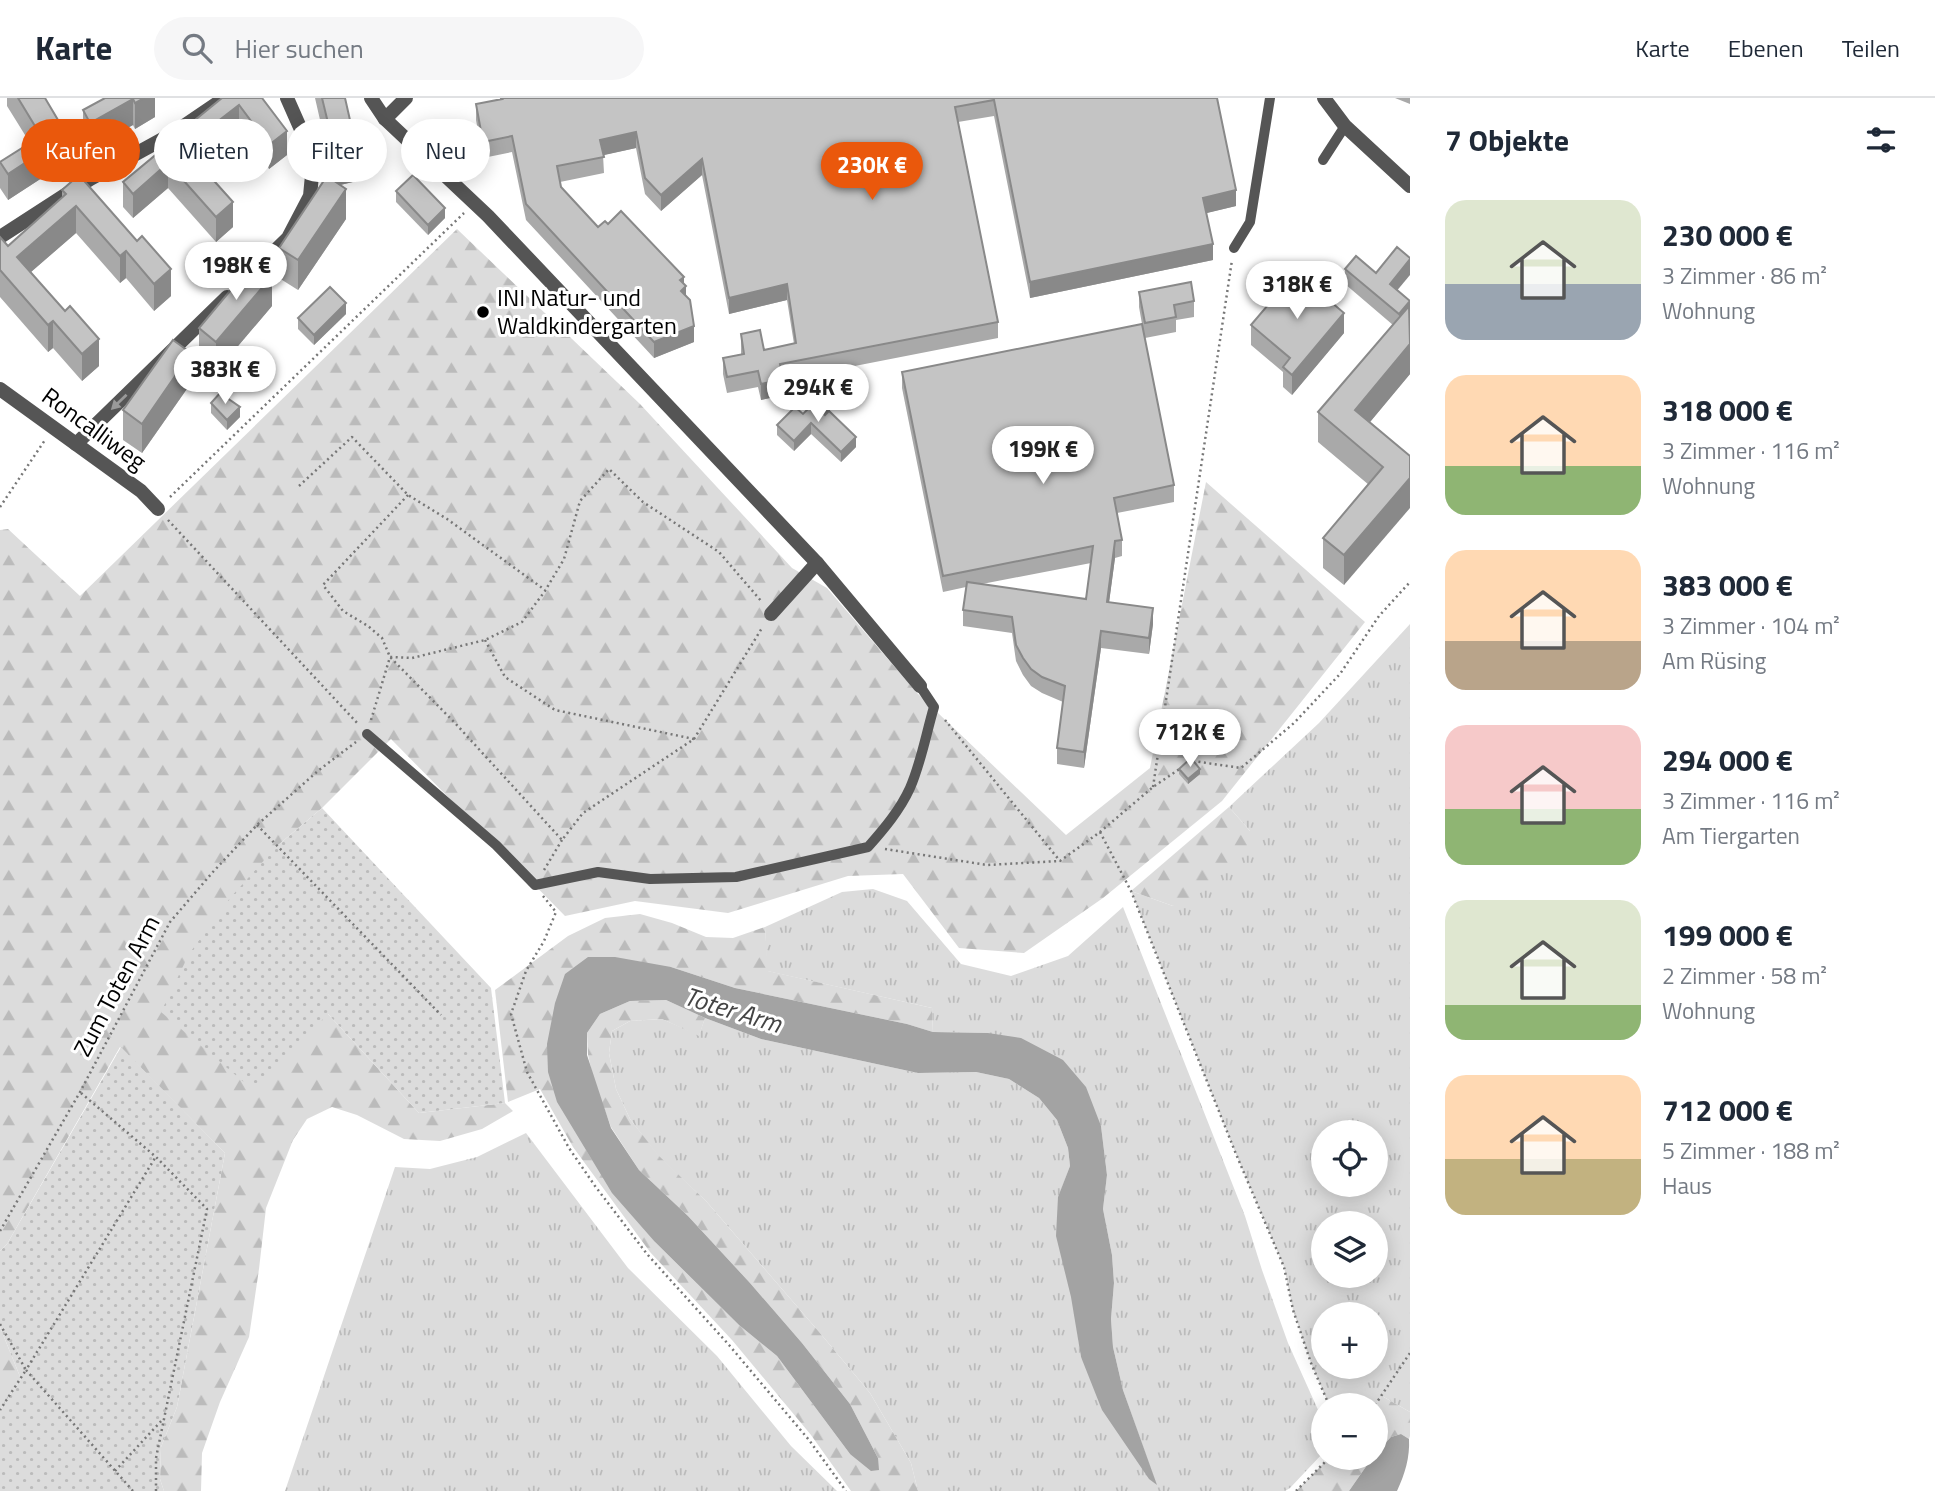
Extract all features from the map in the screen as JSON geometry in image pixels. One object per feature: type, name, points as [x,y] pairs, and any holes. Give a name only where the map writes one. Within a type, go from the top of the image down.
[{"type":"street","points":[[0,237],[90,179],[172,134],[225,98]]},
{"type":"street","points":[[76,444],[288,238],[310,196],[313,165],[306,141],[287,98]]},
{"type":"street","points":[[371,98],[385,119],[406,98]]},
{"type":"street","points":[[1324,98],[1345,126],[1410,186]]},
{"type":"street","points":[[387,121],[474,203],[817,563],[920,686]]},
{"type":"street","name":"Roncalliweg","points":[[0,389],[141,491],[158,509]]},
{"type":"street","points":[[771,614],[817,563]]},
{"type":"lane","points":[[1234,248],[1250,222],[1270,98]]},
{"type":"lane","points":[[1323,160],[1345,126]]},
{"type":"lane","points":[[367,734],[496,845],[535,885],[598,872],[650,879],[736,877],[868,847],[893,818],[910,788],[934,707],[920,686]]},
{"type":"path","points":[[367,734],[158,509],[474,203]]},
{"type":"path","points":[[1153,787],[1234,248]]},
{"type":"path","points":[[0,507],[53,428]]},
{"type":"path","points":[[299,486],[352,438],[408,495],[447,519],[545,590]]},
{"type":"path","points":[[390,657],[412,658],[485,640],[522,622],[564,559],[580,501],[609,469],[643,502],[719,552],[771,614],[694,738],[583,813],[562,840],[535,885],[556,912],[544,941],[526,971],[511,1014],[527,1072],[569,1148],[594,1186],[647,1254],[809,1440],[846,1491]]},
{"type":"path","points":[[408,495],[323,585],[343,611],[383,638],[390,657],[455,723],[562,840]]},
{"type":"path","points":[[1191,761],[1241,768],[1294,723],[1340,674],[1379,616],[1410,582]]},
{"type":"path","points":[[485,640],[505,677],[555,710],[694,738]]},
{"type":"path","points":[[367,734],[390,657]]},
{"type":"path","points":[[934,707],[1060,862]]},
{"type":"path","name":"Zum Toten Arm","points":[[0,1231],[80,1092],[170,922],[257,825],[319,770],[367,734]]},
{"type":"path","points":[[868,847],[988,865],[1060,862],[1181,767]]},
{"type":"path","points":[[257,825],[441,1015]]},
{"type":"path","points":[[1100,832],[1131,891],[1284,1267],[1293,1310],[1324,1393]]},
{"type":"path","points":[[80,1092],[156,1157],[207,1209],[156,1458],[156,1491]]},
{"type":"path","points":[[0,1410],[156,1157]]},
{"type":"path","points":[[0,1324],[26,1370],[133,1491]]},
{"type":"path","points":[[1382,1393],[1410,1353]]},
{"type":"path","points":[[115,1471],[164,1418]]},
{"type":"path","points":[[1296,1491],[1317,1470]]},
{"type":"green space","points":[[457,229],[640,404],[792,568],[827,588],[917,693],[1066,835],[1150,768],[1206,482],[1365,622],[1222,801],[1103,898],[1024,953],[959,948],[903,874],[848,876],[728,913],[635,901],[565,916],[391,739],[322,808],[277,846],[328,1014],[419,1113],[505,1103],[513,1111],[482,1129],[440,1141],[404,1139],[357,1115],[332,1107],[307,1119],[293,1140],[266,1208],[249,1337],[220,1402],[202,1453],[201,1491],[164,1491],[160,1479],[161,1447],[177,1407],[225,1153],[120,1047],[7,1244],[0,1251],[0,530],[8,529],[80,596]]},
{"type":"green space","points":[[1410,624],[1410,1412],[1388,1399],[1388,1393],[1324,1393],[1318,1379],[1388,1379],[1388,1302],[1311,1302],[1311,1363],[1293,1310],[1284,1267],[1131,891],[1173,906],[1250,831],[1229,807],[1319,723]]},
{"type":"green space","points":[[1229,807],[1250,831],[1254,845],[1190,902],[1173,906],[1131,891]]},
{"type":"green space","points":[[322,808],[491,988],[505,1103],[419,1113],[328,1014],[252,1089],[161,1012],[189,954],[230,898],[277,846]]},
{"type":"green space","points":[[873,889],[907,901],[961,964],[1011,976],[1068,956],[1123,907],[1245,1216],[1288,1343],[1311,1394],[1311,1466],[1290,1488],[1285,1491],[918,1491],[911,1463],[870,1393],[706,1201],[659,1157],[630,1119],[616,1089],[609,1053],[612,1031],[630,1021],[662,1019],[699,1035],[705,1018],[761,1039],[918,1073],[976,1072],[1009,1079],[1039,1098],[1057,1120],[1068,1148],[1070,1166],[1058,1198],[1081,1357],[1156,1484],[1123,1390],[1113,1347],[1111,1319],[1114,1283],[1112,1255],[1103,1209],[1107,1175],[1101,1126],[988,1033],[933,1032],[932,1008],[767,971],[765,927],[842,892]]},
{"type":"green space","points":[[640,914],[706,937],[733,938],[765,927],[768,971],[932,1008],[933,1032],[907,1024],[735,988],[671,967],[555,1003],[655,1242],[739,1325],[777,1356],[850,1454],[878,1458],[850,1404],[802,1343],[688,1216],[639,1170],[611,1127],[594,1081],[588,1055],[587,1033],[600,1014],[630,1001],[666,1000],[705,1018],[699,1036],[662,1019],[630,1021],[612,1031],[609,1053],[616,1089],[630,1119],[659,1156],[706,1201],[870,1393],[911,1463],[918,1491],[851,1491],[811,1435],[732,1340],[650,1252],[573,1147],[540,1089],[508,1102],[495,990],[568,936],[605,918]]},
{"type":"green space","points":[[121,1047],[225,1153],[177,1407],[161,1447],[160,1479],[164,1491],[0,1491],[0,1410],[21,1379],[0,1327],[0,1251],[7,1244]]},
{"type":"green space","points":[[526,1133],[628,1268],[717,1356],[791,1446],[837,1491],[285,1491],[395,1167],[430,1169],[477,1157]]},
{"type":"green space","points":[[0,1327],[21,1379],[0,1410]]},
{"type":"green space","points":[[1388,1399],[1410,1412],[1409,1439],[1401,1434],[1388,1440]]},
{"type":"green space","points":[[1317,1470],[1364,1470],[1349,1491],[1296,1491]]},
{"type":"water","name":"Toter Arm","points":[[588,957],[615,957],[671,967],[735,988],[907,1024],[933,1032],[988,1033],[1021,1038],[1063,1060],[1086,1087],[1101,1126],[1107,1175],[1103,1209],[1112,1255],[1114,1283],[1111,1319],[1113,1347],[1123,1390],[1157,1485],[1149,1479],[1102,1410],[1081,1357],[1071,1297],[1056,1236],[1058,1197],[1070,1166],[1068,1148],[1057,1120],[1039,1098],[1009,1079],[976,1072],[918,1073],[761,1039],[666,1000],[630,1001],[600,1014],[587,1033],[587,1055],[611,1128],[639,1170],[688,1216],[750,1283],[850,1404],[878,1458],[879,1470],[871,1471],[850,1454],[777,1356],[739,1325],[655,1242],[612,1193],[557,1102],[548,1072],[547,1044],[555,1003],[565,974]]},
{"type":"water","points":[[1401,1434],[1409,1439],[1405,1472],[1397,1491],[1349,1491],[1364,1470],[1388,1470],[1388,1440]]},
{"type":"building","points":[[18,98],[45,98],[57,119],[31,119]]},
{"type":"building","points":[[105,98],[144,98],[135,103],[133,99],[97,119],[88,119],[83,110]]},
{"type":"building","points":[[222,98],[262,98],[287,131],[273,142],[273,119],[250,119],[239,105],[221,119],[196,119]]},
{"type":"building","points":[[322,98],[345,98],[350,119],[327,119]]},
{"type":"building","points":[[1217,98],[1236,190],[1203,198],[1213,244],[1030,282],[994,100],[955,107],[998,322],[780,364],[783,379],[761,384],[758,371],[727,377],[723,358],[744,354],[741,334],[760,330],[764,350],[796,343],[787,284],[729,298],[702,159],[661,195],[645,178],[636,132],[600,140],[604,157],[557,166],[561,187],[598,227],[605,221],[608,224],[621,211],[684,277],[680,280],[686,286],[681,291],[690,300],[694,326],[654,342],[526,204],[512,136],[490,141],[490,119],[479,119],[476,104],[502,99]]},
{"type":"building","points":[[21,149],[21,166],[8,174],[0,162]]},
{"type":"building","points":[[154,156],[154,175],[133,194],[123,182],[140,182],[140,168]]},
{"type":"building","points":[[71,182],[85,182],[137,241],[142,236],[171,269],[154,284],[126,251],[120,256],[76,206],[17,257],[65,311],[70,306],[99,339],[82,354],[53,321],[48,325],[0,270],[0,237],[8,246],[66,194],[62,190]]},
{"type":"building","points":[[185,182],[215,182],[233,202],[216,217]]},
{"type":"building","points":[[323,182],[336,182],[346,189],[298,260],[279,248]]},
{"type":"building","points":[[406,182],[420,182],[445,208],[428,225],[396,191]]},
{"type":"building","points":[[1397,247],[1410,258],[1390,284],[1410,301],[1399,314],[1345,269],[1356,256],[1376,273]]},
{"type":"building","points":[[255,261],[272,276],[216,342],[199,328]]},
{"type":"building","points":[[1296,272],[1344,313],[1292,375],[1283,367],[1290,358],[1251,325]]},
{"type":"building","points":[[1191,282],[1194,301],[1174,305],[1176,317],[1145,323],[1139,292]]},
{"type":"building","points":[[330,287],[346,303],[314,335],[298,318]]},
{"type":"building","points":[[1409,306],[1410,344],[1355,410],[1410,456],[1410,478],[1344,555],[1323,538],[1383,467],[1318,412]]},
{"type":"building","points":[[1142,324],[1174,485],[1114,498],[1122,540],[1115,541],[1107,602],[1153,608],[1149,638],[1101,631],[1084,752],[1057,748],[1065,686],[1042,677],[1031,669],[1016,645],[1012,617],[963,610],[967,582],[1086,599],[1093,546],[943,576],[902,372]]},
{"type":"building","points":[[173,340],[191,353],[142,424],[123,410]]},
{"type":"building","points":[[220,393],[240,407],[227,420],[211,403]]},
{"type":"building","points":[[822,395],[830,404],[822,412],[825,415],[829,411],[856,437],[841,452],[811,423],[794,441],[777,425],[795,407],[803,414]]},
{"type":"building","points":[[1191,758],[1200,769],[1188,779],[1179,769]]},
{"type":"place","name":"INI Natur- und Waldkindergarten","points":[[483,312]]}]
